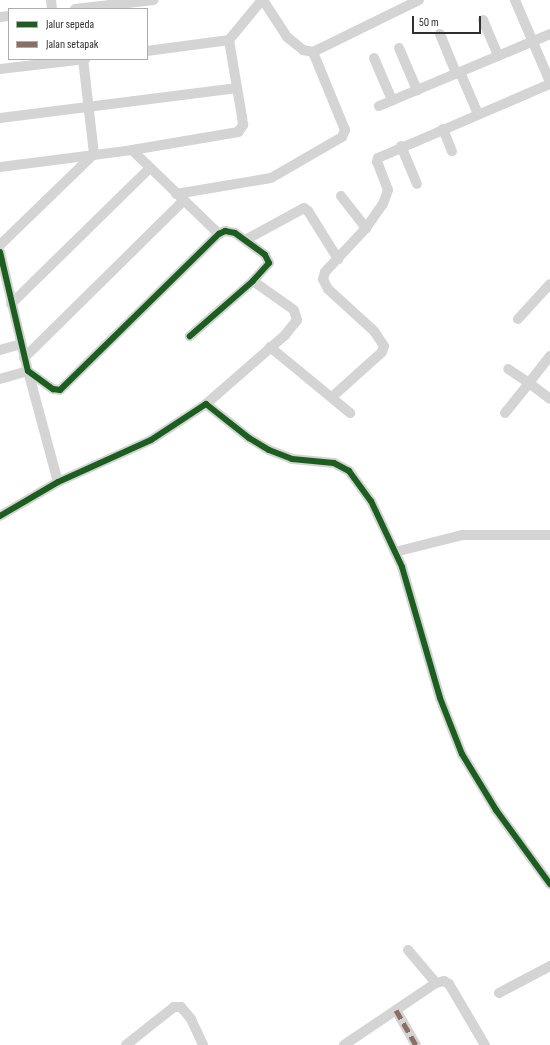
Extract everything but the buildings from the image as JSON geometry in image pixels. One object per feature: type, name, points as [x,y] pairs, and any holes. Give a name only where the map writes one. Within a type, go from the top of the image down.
[{"type":"street","points":[[83,8],[118,2],[153,0]]},
{"type":"street","points":[[148,51],[229,40],[262,0],[287,37],[303,50],[313,52],[417,0]]},
{"type":"street","points":[[332,397],[382,352],[384,346],[374,331],[324,285],[325,272],[366,228],[383,204],[388,190],[377,160],[401,146],[550,83],[515,0]]},
{"type":"street","points":[[483,20],[498,56]]},
{"type":"street","points":[[440,34],[478,114]]},
{"type":"street","points":[[379,106],[550,34]]},
{"type":"street","points":[[0,167],[132,150],[238,132],[243,125],[229,40]]},
{"type":"street","points":[[399,48],[417,90]]},
{"type":"street","points":[[24,358],[180,198],[271,178],[342,137],[345,130],[313,52]]},
{"type":"street","points":[[374,58],[392,100]]},
{"type":"street","points":[[0,69],[76,60]]},
{"type":"street","points":[[84,60],[94,154]]},
{"type":"street","points":[[0,118],[237,88]]},
{"type":"street","points":[[443,129],[452,152]]},
{"type":"street","points":[[401,146],[417,184]]},
{"type":"street","points":[[132,150],[219,234]]},
{"type":"street","points":[[0,245],[94,154]]},
{"type":"street","points":[[11,304],[150,168]]},
{"type":"street","points":[[341,196],[366,228]]},
{"type":"street","points":[[247,239],[304,208],[308,210],[338,259]]},
{"type":"street","points":[[28,371],[54,389],[60,390],[219,234],[231,231],[247,239],[269,258],[269,263],[253,281],[190,336]]},
{"type":"street","points":[[0,252],[4,295],[11,304],[24,358],[58,482]]},
{"type":"street","points":[[0,516],[58,482],[151,440],[206,404],[270,347],[297,320],[297,315],[294,310],[253,281]]},
{"type":"street","points":[[518,319],[550,284]]},
{"type":"street","points":[[0,350],[21,344]]},
{"type":"street","points":[[270,347],[350,413]]},
{"type":"street","points":[[505,413],[550,356]]},
{"type":"street","points":[[508,369],[550,399]]},
{"type":"street","points":[[0,379],[28,371]]},
{"type":"street","points":[[206,404],[249,438],[269,450],[292,459],[334,463],[349,471],[371,502],[395,552],[440,698],[462,754],[496,810],[550,884]]},
{"type":"street","points":[[395,552],[462,535],[550,535]]},
{"type":"street","points":[[408,950],[436,983]]},
{"type":"street","points":[[499,994],[550,966]]},
{"type":"street","points":[[344,1045],[436,983],[444,981],[449,984],[485,1045]]},
{"type":"street","points":[[126,1045],[174,1007],[181,1006],[191,1019],[203,1045]]},
{"type":"street","points":[[396,1010],[416,1045]]},
{"type":"marked path","points":[[396,1010],[416,1045]]},
{"type":"cycle path","points":[[0,252],[28,371],[53,389],[60,390],[219,234],[225,231],[235,233],[265,255],[269,263],[253,281],[190,336]]},
{"type":"cycle path","points":[[0,516],[58,482],[151,440],[206,404],[249,438],[269,450],[292,459],[334,463],[349,471],[371,501],[402,567],[440,698],[462,754],[496,810],[550,884]]}]
